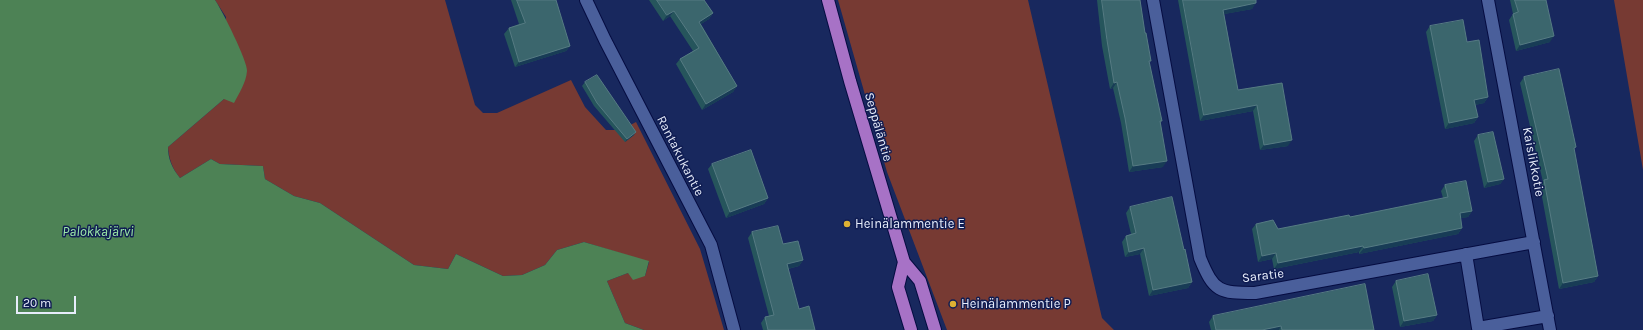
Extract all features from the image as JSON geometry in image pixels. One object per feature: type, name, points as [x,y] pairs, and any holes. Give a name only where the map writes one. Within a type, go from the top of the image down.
[{"type":"main road","name":"Seppäläntie","points":[[828,0],[850,81],[904,262],[920,281],[935,330]]},
{"type":"main road","points":[[904,262],[898,287],[911,330]]},
{"type":"street","name":"Rantakukantie","points":[[586,0],[710,245],[734,330]]},
{"type":"street","name":"Saratie","points":[[1152,0],[1200,258],[1208,278],[1218,288],[1234,293],[1255,293],[1534,242]]},
{"type":"street","name":"Kaislikkotie","points":[[1488,0],[1550,330]]},
{"type":"street","points":[[1466,254],[1478,328],[1548,316]]},
{"type":"shaded area","points":[[215,0],[445,0],[475,105],[483,113],[497,113],[571,80],[585,107],[606,130],[621,130],[636,122],[700,249],[724,330],[644,330],[625,323],[607,281],[628,273],[645,276],[649,262],[584,242],[557,250],[545,265],[522,275],[503,276],[456,254],[448,269],[414,265],[320,203],[294,196],[265,179],[263,166],[220,164],[211,159],[180,178],[171,163],[168,147],[224,99],[226,17]]},
{"type":"shaded area","points":[[838,0],[1028,0],[1102,318],[1114,330],[947,330],[887,172]]},
{"type":"shaded area","points":[[1614,0],[1643,0],[1643,170]]},
{"type":"water","name":"Palokkajärvi","points":[[0,0],[215,0],[239,47],[247,71],[242,88],[234,103],[224,99],[168,147],[171,163],[180,178],[211,159],[220,164],[263,166],[265,179],[294,196],[320,203],[414,265],[448,269],[456,254],[503,276],[522,275],[545,265],[557,250],[584,242],[649,261],[645,276],[633,280],[628,273],[607,281],[625,323],[644,330],[0,330]]},
{"type":"building","points":[[517,0],[556,0],[570,46],[519,62],[509,28],[525,23]]},
{"type":"building","points":[[657,0],[704,0],[713,13],[699,22],[737,86],[706,104],[680,59],[699,48],[674,11],[667,15]]},
{"type":"building","points":[[1102,0],[1140,0],[1151,61],[1149,61],[1162,121],[1160,121],[1167,161],[1133,166],[1117,82],[1114,83]]},
{"type":"building","points":[[1183,0],[1256,0],[1256,3],[1223,10],[1238,90],[1282,83],[1292,140],[1264,145],[1257,105],[1204,115]]},
{"type":"building","points":[[1515,0],[1546,0],[1554,36],[1520,45],[1513,14],[1518,12]]},
{"type":"building","points":[[1463,20],[1467,42],[1479,40],[1488,97],[1474,100],[1478,117],[1449,123],[1430,26]]},
{"type":"building","points":[[1559,69],[1576,147],[1574,148],[1598,276],[1563,283],[1544,180],[1548,179],[1524,77]]},
{"type":"building","points":[[597,75],[636,132],[627,139],[597,103],[585,82]]},
{"type":"building","points":[[1493,132],[1504,179],[1488,182],[1478,135]]},
{"type":"building","points":[[751,150],[768,198],[730,212],[712,164]]},
{"type":"building","points":[[1466,181],[1472,211],[1460,213],[1462,228],[1364,248],[1363,246],[1278,263],[1276,253],[1262,256],[1256,224],[1273,220],[1278,229],[1349,215],[1350,217],[1448,197],[1445,185]]},
{"type":"building","points":[[1172,197],[1192,282],[1153,290],[1144,248],[1129,252],[1126,236],[1136,233],[1130,207]]},
{"type":"building","points":[[778,226],[783,244],[798,241],[803,260],[787,264],[799,309],[809,306],[815,330],[768,330],[765,317],[774,315],[752,232]]},
{"type":"building","points":[[1428,274],[1437,315],[1404,321],[1396,281]]},
{"type":"building","points":[[1365,284],[1374,330],[1282,330],[1281,326],[1262,330],[1216,330],[1213,316]]},
{"type":"place","name":"Heinälammentie E","points":[[847,224]]},
{"type":"place","name":"Heinälammentie P","points":[[953,304]]}]
